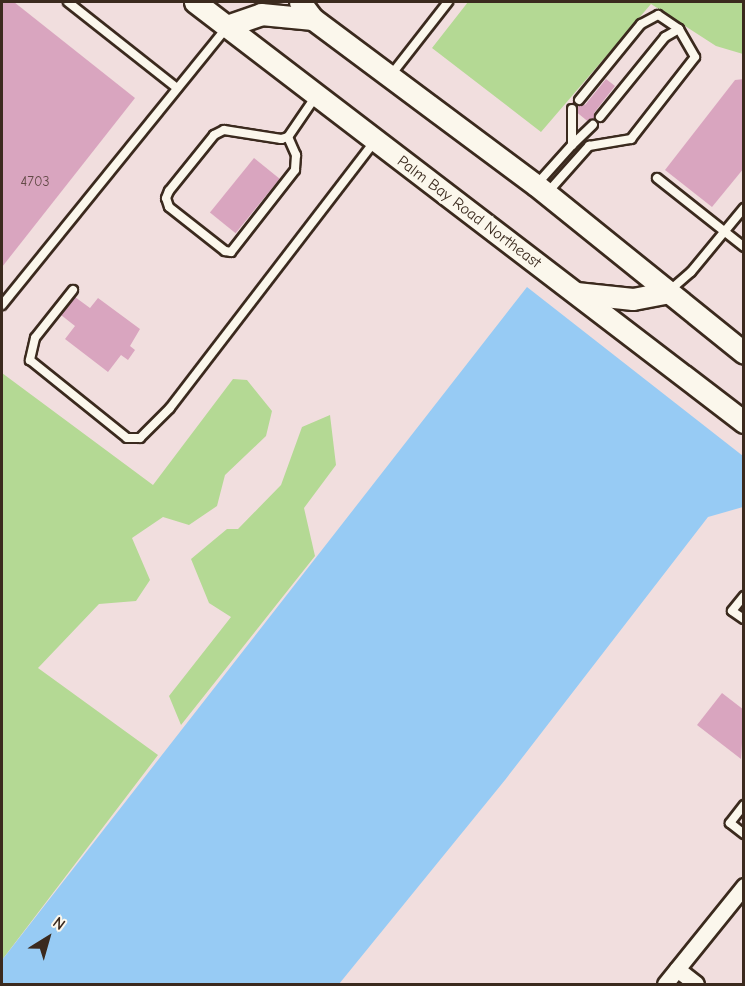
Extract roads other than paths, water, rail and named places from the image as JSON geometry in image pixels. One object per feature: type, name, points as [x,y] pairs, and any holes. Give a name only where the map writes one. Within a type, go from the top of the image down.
[{"type":"main road","name":"Palm Bay Road Northeast","points":[[195,2],[744,422]]},
{"type":"main road","points":[[300,2],[313,19],[541,189],[744,353]]},
{"type":"main road","points":[[227,26],[261,14],[313,19]]},
{"type":"main road","points":[[576,293],[633,299],[668,292]]},
{"type":"street","points":[[665,984],[744,886]]},
{"type":"street","points":[[677,969],[696,984]]},
{"type":"lane","points":[[68,2],[177,88]]},
{"type":"lane","points":[[390,76],[448,2]]},
{"type":"lane","points":[[541,189],[589,146],[631,139],[695,57],[679,29],[658,15],[641,24],[579,100]]},
{"type":"lane","points":[[2,305],[227,26]]},
{"type":"lane","points":[[600,117],[665,37],[679,29]]},
{"type":"lane","points":[[288,137],[296,155],[295,171],[231,252],[225,251],[169,207],[166,198],[169,191],[214,135],[224,130],[281,139],[288,137],[317,95]]},
{"type":"lane","points":[[572,109],[572,145]]},
{"type":"lane","points":[[541,189],[572,145],[592,125]]},
{"type":"lane","points":[[73,290],[35,338],[30,360],[127,438],[140,438],[170,408],[376,140]]},
{"type":"lane","points":[[657,178],[744,247]]},
{"type":"lane","points":[[668,292],[691,272],[744,208]]},
{"type":"lane","points":[[744,596],[732,610],[744,619]]},
{"type":"lane","points":[[744,805],[729,823],[744,834]]},
{"type":"water","points":[[527,287],[743,456],[743,507],[708,517],[505,780],[339,984],[2,984],[2,960]]}]
